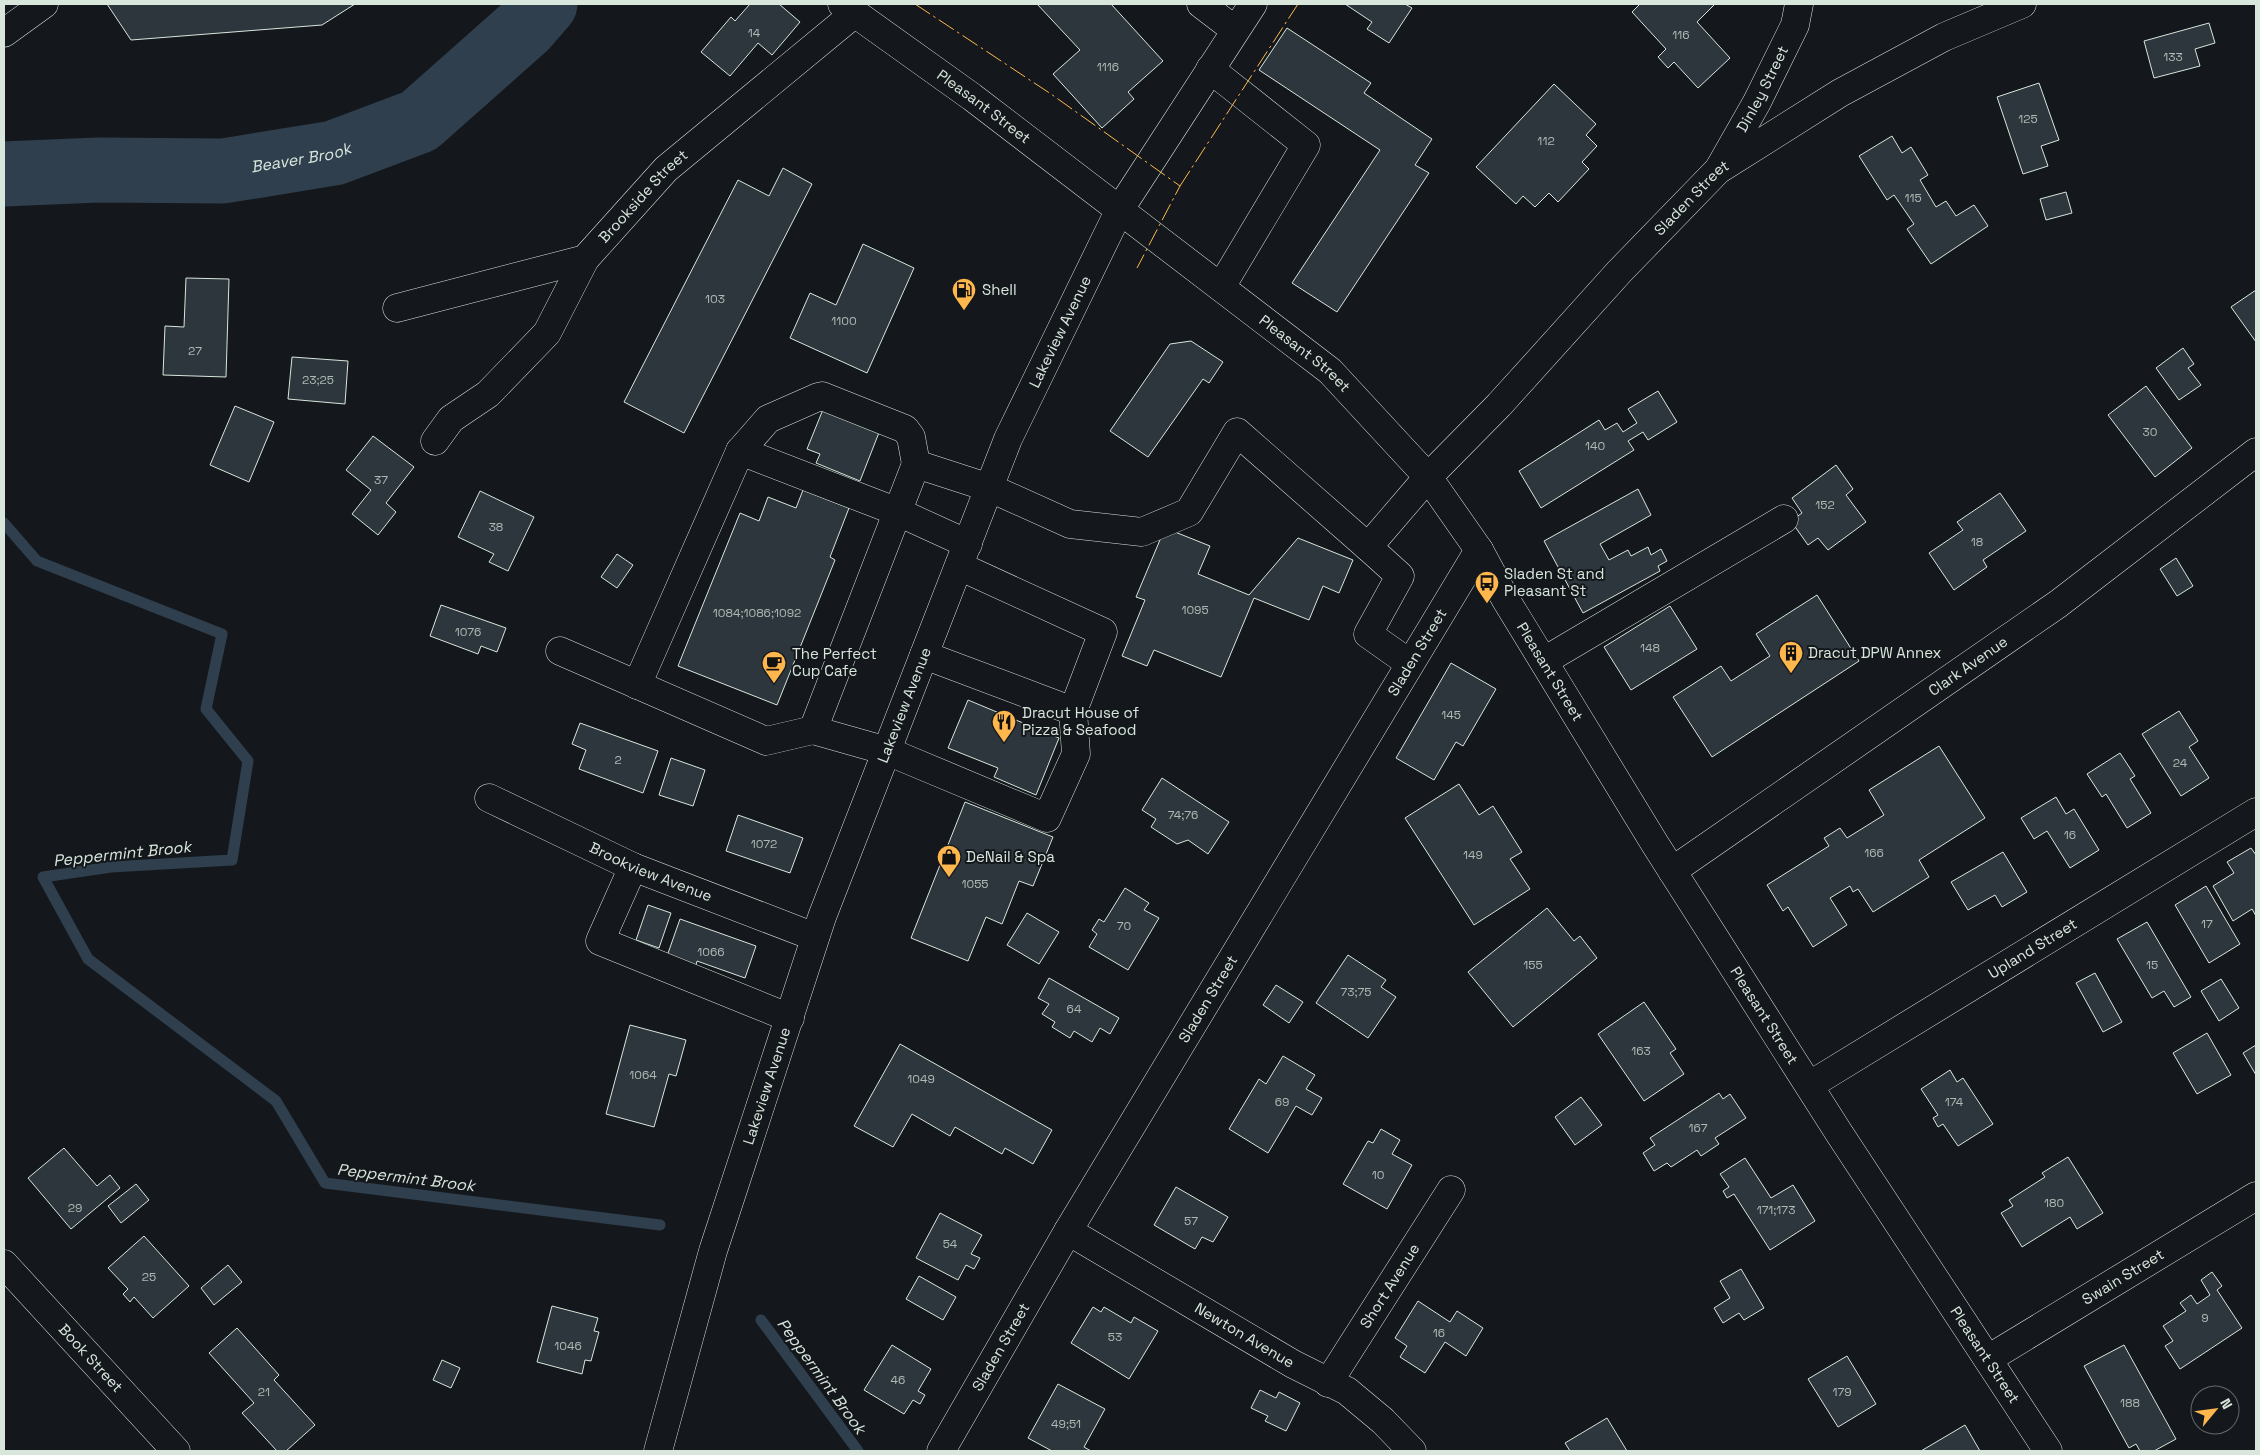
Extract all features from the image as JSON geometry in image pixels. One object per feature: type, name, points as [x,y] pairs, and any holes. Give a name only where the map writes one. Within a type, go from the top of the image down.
[{"type":"street","points":[[4,33],[44,4]]},
{"type":"street","points":[[1201,4],[1235,30]]},
{"type":"street","name":"Lakeview Avenue","points":[[658,1451],[713,1251],[815,937],[1008,439],[1120,209],[1253,4]]},
{"type":"street","name":"Dinley Street","points":[[1718,170],[1758,102],[1795,26],[1799,4]]},
{"type":"street","name":"Sladen Street","points":[[1368,547],[1428,477],[1499,405],[1619,272],[1718,170],[1840,93],[2000,7]]},
{"type":"street","name":"Pleasant Street","points":[[848,8],[972,97],[1330,371],[1428,477],[1478,550],[1672,871],[2048,1451]]},
{"type":"street","name":"Brookside Street","points":[[435,441],[451,419],[488,394],[547,333],[585,260],[666,169],[848,8]]},
{"type":"street","points":[[1210,69],[1306,145],[1221,288]]},
{"type":"street","points":[[397,308],[585,260]]},
{"type":"street","points":[[637,685],[740,451],[768,419],[818,396],[822,396],[905,429],[911,437],[916,464],[813,730]]},
{"type":"street","points":[[916,464],[990,488],[1070,524],[1142,532],[1189,512],[1237,432],[1400,576],[1368,634],[1408,663]]},
{"type":"street","points":[[560,650],[766,741],[813,730],[887,750],[1047,818],[1076,754],[1073,710],[1103,632],[964,555],[898,512],[740,451]]},
{"type":"street","name":"Clark Avenue","points":[[1672,871],[2058,604],[2256,452]]},
{"type":"street","points":[[1544,661],[1784,519]]},
{"type":"street","name":"Sladen Street","points":[[941,1451],[1068,1232],[1408,663],[1478,550]]},
{"type":"street","points":[[924,655],[1073,710]]},
{"type":"street","name":"Brookview Avenue","points":[[489,798],[633,867],[815,937]]},
{"type":"street","name":"Upland Street","points":[[1810,1085],[2256,812]]},
{"type":"street","points":[[633,867],[600,941],[790,1018]]},
{"type":"street","name":"Short Avenue","points":[[1328,1383],[1451,1190]]},
{"type":"street","name":"Swain Street","points":[[1988,1359],[2256,1196]]},
{"type":"street","name":"Newton Avenue","points":[[1068,1232],[1328,1383],[1347,1390],[1383,1421],[1412,1451]]},
{"type":"street","name":"Book Street","points":[[4,1264],[176,1451]]},
{"type":"building","points":[[107,4],[355,4],[322,25],[131,40]]},
{"type":"building","points":[[750,4],[779,4],[800,22],[772,55],[758,43],[730,76],[701,52],[731,17],[735,21]]},
{"type":"building","points":[[1037,4],[1111,4],[1163,61],[1128,92],[1134,99],[1102,128],[1053,74],[1080,50]]},
{"type":"building","points":[[1345,4],[1405,4],[1412,8],[1389,43],[1367,29],[1372,22]]},
{"type":"building","points":[[1640,4],[1715,4],[1697,22],[1730,58],[1698,88],[1674,62],[1668,68],[1658,57],[1666,49],[1632,12]]},
{"type":"building","points":[[2209,23],[2215,43],[2195,49],[2200,66],[2154,78],[2144,41]]},
{"type":"building","points":[[1287,28],[1371,83],[1364,93],[1432,139],[1415,165],[1429,173],[1337,312],[1292,283],[1380,150],[1259,70]]},
{"type":"building","points":[[2039,83],[2059,140],[2041,146],[2048,166],[2023,174],[1997,97]]},
{"type":"building","points":[[1554,84],[1596,124],[1586,135],[1597,146],[1582,162],[1589,169],[1558,202],[1549,193],[1535,207],[1523,196],[1516,204],[1476,167]]},
{"type":"building","points":[[1892,136],[1902,153],[1911,147],[1928,175],[1920,180],[1936,207],[1946,201],[1956,216],[1974,205],[1988,226],[1931,264],[1907,229],[1914,224],[1894,195],[1887,200],[1859,156]]},
{"type":"building","points":[[783,168],[812,184],[684,433],[624,402],[738,180],[769,196]]},
{"type":"building","points":[[2066,192],[2072,213],[2046,220],[2040,199]]},
{"type":"building","points":[[863,244],[914,268],[867,373],[790,338],[810,293],[836,305]]},
{"type":"building","points":[[186,278],[229,279],[226,377],[163,375],[165,326],[184,327]]},
{"type":"building","points":[[2256,290],[2256,342],[2231,307]]},
{"type":"building","points":[[1191,341],[1223,362],[1209,383],[1203,379],[1148,457],[1110,431],[1170,344]]},
{"type":"building","points":[[2183,348],[2194,364],[2188,368],[2201,385],[2179,400],[2156,368]]},
{"type":"building","points":[[292,357],[348,361],[345,404],[288,399]]},
{"type":"building","points":[[2146,386],[2192,448],[2155,477],[2108,415]]},
{"type":"building","points":[[1658,391],[1677,422],[1648,440],[1643,432],[1628,441],[1634,450],[1541,508],[1519,471],[1599,420],[1605,430],[1617,423],[1623,432],[1637,423],[1628,409]]},
{"type":"building","points":[[826,402],[880,430],[860,481],[816,463],[820,454],[807,449]]},
{"type":"building","points":[[235,406],[274,422],[249,482],[210,465]]},
{"type":"building","points":[[373,436],[414,467],[386,503],[396,512],[378,535],[352,514],[371,490],[346,470]]},
{"type":"building","points":[[1836,465],[1853,489],[1846,495],[1866,522],[1828,550],[1818,538],[1808,545],[1791,521],[1802,513],[1792,498]]},
{"type":"building","points":[[1638,489],[1651,515],[1600,544],[1609,560],[1628,550],[1631,556],[1648,547],[1651,555],[1661,549],[1667,561],[1658,566],[1660,571],[1583,613],[1544,541]]},
{"type":"building","points":[[803,490],[849,508],[830,557],[835,560],[777,705],[678,666],[740,513],[759,521],[768,497],[796,508]]},
{"type":"building","points":[[480,491],[534,517],[508,571],[489,562],[494,554],[458,537]]},
{"type":"building","points":[[2000,493],[2026,531],[1983,560],[1987,567],[1954,590],[1929,553],[1963,530],[1957,522]]},
{"type":"building","points":[[1165,528],[1210,546],[1198,574],[1249,595],[1298,538],[1353,560],[1339,593],[1323,586],[1309,620],[1254,598],[1221,677],[1154,650],[1147,666],[1122,656],[1145,600],[1136,597]]},
{"type":"building","points":[[617,554],[633,565],[617,588],[601,577]]},
{"type":"building","points":[[2176,558],[2193,586],[2177,596],[2160,569]]},
{"type":"building","name":"Dracut DPW Annex","points":[[1817,595],[1859,661],[1712,757],[1673,697],[1721,666],[1731,681],[1770,656],[1756,634]]},
{"type":"building","points":[[441,605],[506,628],[497,652],[481,646],[478,654],[430,636]]},
{"type":"building","points":[[1670,606],[1697,649],[1631,690],[1604,647]]},
{"type":"building","points":[[1451,663],[1496,689],[1463,746],[1456,742],[1434,780],[1396,758]]},
{"type":"building","name":"Dracut House of Pizza & Seafood","points":[[968,700],[1059,738],[1036,795],[994,777],[998,768],[948,748]]},
{"type":"building","points":[[2179,711],[2198,741],[2189,747],[2209,778],[2181,796],[2142,734]]},
{"type":"building","points":[[580,723],[658,751],[643,793],[579,769],[586,750],[572,744]]},
{"type":"building","points":[[1939,746],[1985,818],[1919,860],[1929,877],[1873,912],[1858,889],[1853,892],[1850,886],[1830,898],[1847,925],[1813,947],[1788,907],[1783,911],[1767,885],[1829,846],[1824,838],[1840,828],[1847,838],[1884,815],[1869,790]]},
{"type":"building","points":[[2120,753],[2135,776],[2130,779],[2151,813],[2127,828],[2106,794],[2102,797],[2087,774]]},
{"type":"building","points":[[671,758],[705,770],[693,806],[659,795]]},
{"type":"building","points":[[1162,778],[1229,822],[1208,854],[1188,840],[1177,844],[1151,827],[1156,819],[1142,810]]},
{"type":"building","points":[[1459,784],[1479,815],[1493,806],[1522,852],[1510,859],[1530,889],[1474,925],[1405,818]]},
{"type":"building","points":[[2056,797],[2066,814],[2074,809],[2099,850],[2070,868],[2047,831],[2034,839],[2021,818]]},
{"type":"building","points":[[965,802],[1053,837],[1033,886],[1019,881],[1002,924],[986,917],[968,961],[911,938]]},
{"type":"building","points":[[738,815],[803,838],[790,873],[726,851]]},
{"type":"building","points":[[2251,848],[2256,855],[2256,916],[2252,909],[2233,921],[2213,886],[2234,873],[2227,862]]},
{"type":"building","points":[[2003,852],[2027,892],[2002,907],[1995,895],[1968,910],[1951,882]]},
{"type":"building","points":[[2206,886],[2240,944],[2209,963],[2175,905]]},
{"type":"building","points":[[1125,888],[1149,903],[1144,910],[1159,918],[1128,970],[1089,947],[1097,934],[1092,930],[1099,919],[1104,922]]},
{"type":"building","points":[[648,905],[671,913],[659,948],[636,940]]},
{"type":"building","points":[[1547,908],[1574,941],[1580,936],[1597,958],[1513,1027],[1468,972]]},
{"type":"building","points":[[1027,913],[1059,932],[1039,964],[1007,945]]},
{"type":"building","points":[[680,919],[756,946],[745,978],[697,961],[695,969],[666,959]]},
{"type":"building","points":[[2147,922],[2191,997],[2174,1007],[2164,991],[2152,998],[2117,939]]},
{"type":"building","points":[[1348,955],[1386,980],[1381,987],[1396,997],[1368,1038],[1316,1003]]},
{"type":"building","points":[[2095,973],[2122,1022],[2103,1032],[2076,983]]},
{"type":"building","points":[[1049,978],[1119,1018],[1110,1034],[1100,1028],[1092,1042],[1074,1031],[1070,1038],[1052,1027],[1055,1022],[1042,1014],[1049,1004],[1038,998]]},
{"type":"building","points":[[2221,979],[2239,1008],[2219,1021],[2201,991]]},
{"type":"building","points":[[1276,985],[1303,1002],[1289,1023],[1263,1005]]},
{"type":"building","points":[[1644,1002],[1676,1049],[1670,1053],[1684,1074],[1644,1101],[1598,1034]]},
{"type":"building","points":[[630,1025],[686,1040],[676,1076],[669,1074],[654,1127],[606,1114]]},
{"type":"building","points":[[2207,1033],[2231,1075],[2197,1094],[2173,1053]]},
{"type":"building","points":[[900,1044],[1052,1130],[1033,1164],[1005,1148],[1002,1154],[955,1127],[950,1136],[912,1114],[893,1147],[854,1126]]},
{"type":"building","points":[[2256,1045],[2256,1075],[2243,1053]]},
{"type":"building","points":[[1283,1056],[1315,1075],[1306,1089],[1322,1098],[1312,1115],[1296,1106],[1268,1153],[1229,1129],[1259,1079],[1266,1084]]},
{"type":"building","points":[[1950,1070],[1957,1082],[1963,1078],[1993,1124],[1958,1146],[1943,1124],[1938,1127],[1933,1118],[1938,1115],[1921,1089]]},
{"type":"building","points":[[1719,1093],[1723,1099],[1730,1094],[1746,1118],[1715,1138],[1719,1144],[1701,1156],[1697,1150],[1671,1167],[1667,1163],[1654,1171],[1643,1153],[1655,1145],[1650,1138]]},
{"type":"building","points":[[1581,1097],[1602,1125],[1575,1145],[1555,1117]]},
{"type":"building","points":[[1381,1129],[1400,1140],[1392,1154],[1412,1165],[1387,1209],[1343,1184],[1368,1141],[1373,1143]]},
{"type":"building","points":[[64,1148],[97,1186],[110,1175],[120,1188],[71,1229],[28,1178]]},
{"type":"building","points":[[2068,1157],[2103,1213],[2077,1229],[2070,1217],[2022,1247],[2001,1213],[2013,1206],[2009,1200],[2045,1177],[2042,1173]]},
{"type":"building","points":[[1745,1158],[1771,1198],[1793,1185],[1815,1221],[1770,1250],[1734,1194],[1727,1198],[1723,1191],[1729,1187],[1720,1174]]},
{"type":"building","points":[[136,1184],[149,1200],[121,1223],[108,1206]]},
{"type":"building","points":[[1176,1187],[1228,1217],[1213,1242],[1202,1237],[1195,1249],[1154,1225]]},
{"type":"building","points":[[940,1213],[982,1235],[971,1254],[980,1258],[974,1269],[966,1265],[958,1280],[916,1258]]},
{"type":"building","points":[[144,1236],[189,1286],[153,1318],[134,1297],[130,1302],[123,1294],[128,1289],[108,1268]]},
{"type":"building","points":[[228,1265],[242,1282],[214,1305],[201,1288]]},
{"type":"building","points":[[1741,1269],[1764,1308],[1744,1320],[1739,1313],[1723,1323],[1714,1308],[1730,1298],[1720,1281]]},
{"type":"building","points":[[2212,1272],[2222,1286],[2217,1290],[2242,1328],[2180,1369],[2165,1346],[2173,1341],[2163,1326],[2186,1311],[2180,1303],[2191,1295],[2197,1304],[2210,1295],[2201,1280]]},
{"type":"building","points":[[919,1276],[956,1297],[943,1320],[906,1299]]},
{"type":"building","points":[[1418,1301],[1450,1322],[1457,1311],[1483,1328],[1466,1356],[1445,1342],[1425,1373],[1400,1357],[1407,1346],[1395,1338]]},
{"type":"building","points":[[552,1306],[598,1318],[594,1331],[599,1332],[591,1361],[585,1360],[582,1374],[537,1362]]},
{"type":"building","points":[[1093,1307],[1101,1312],[1104,1307],[1131,1323],[1134,1317],[1158,1331],[1129,1379],[1071,1343]]},
{"type":"building","points":[[237,1328],[279,1375],[274,1380],[315,1425],[286,1451],[277,1451],[242,1413],[254,1403],[209,1353]]},
{"type":"building","points":[[892,1345],[931,1369],[918,1391],[925,1395],[920,1404],[913,1400],[904,1414],[864,1390]]},
{"type":"building","points":[[2124,1345],[2176,1439],[2154,1451],[2140,1451],[2136,1444],[2129,1448],[2084,1366]]},
{"type":"building","points":[[1847,1356],[1876,1404],[1838,1427],[1808,1379]]},
{"type":"building","points":[[442,1360],[460,1368],[451,1388],[433,1380]]},
{"type":"building","points":[[1058,1384],[1105,1409],[1084,1447],[1091,1451],[1052,1451],[1028,1438]]},
{"type":"building","points":[[1260,1390],[1276,1398],[1279,1392],[1300,1403],[1286,1431],[1265,1421],[1268,1416],[1251,1408]]},
{"type":"building","points":[[1607,1418],[1627,1451],[1570,1451],[1565,1443]]},
{"type":"building","points":[[1965,1425],[1980,1451],[1921,1451]]},
{"type":"waterway","name":"Beaver Brook","points":[[4,174],[98,170],[223,171],[334,153],[419,121],[525,27],[545,4]]},
{"type":"waterway","name":"Peppermint Brook","points":[[4,523],[37,561],[222,634],[206,709],[248,761],[232,860],[111,867],[43,877],[88,959],[276,1101],[325,1183],[660,1225]]},
{"type":"waterway","name":"Peppermint Brook","points":[[761,1320],[858,1451]]},
{"type":"power","points":[[915,4],[1051,94],[1180,186],[1137,268]]},
{"type":"power","points":[[1180,186],[1298,4]]},
{"type":"place","name":"Shell","points":[[964,311]]},
{"type":"place","name":"Sladen St and Pleasant St","points":[[1487,604]]},
{"type":"place","name":"Dracut DPW Annex","points":[[1791,674]]},
{"type":"place","name":"The Perfect Cup Cafe","points":[[774,684]]},
{"type":"place","name":"Dracut House of Pizza & Seafood","points":[[1004,743]]},
{"type":"place","name":"DeNail & Spa","points":[[949,878]]}]
